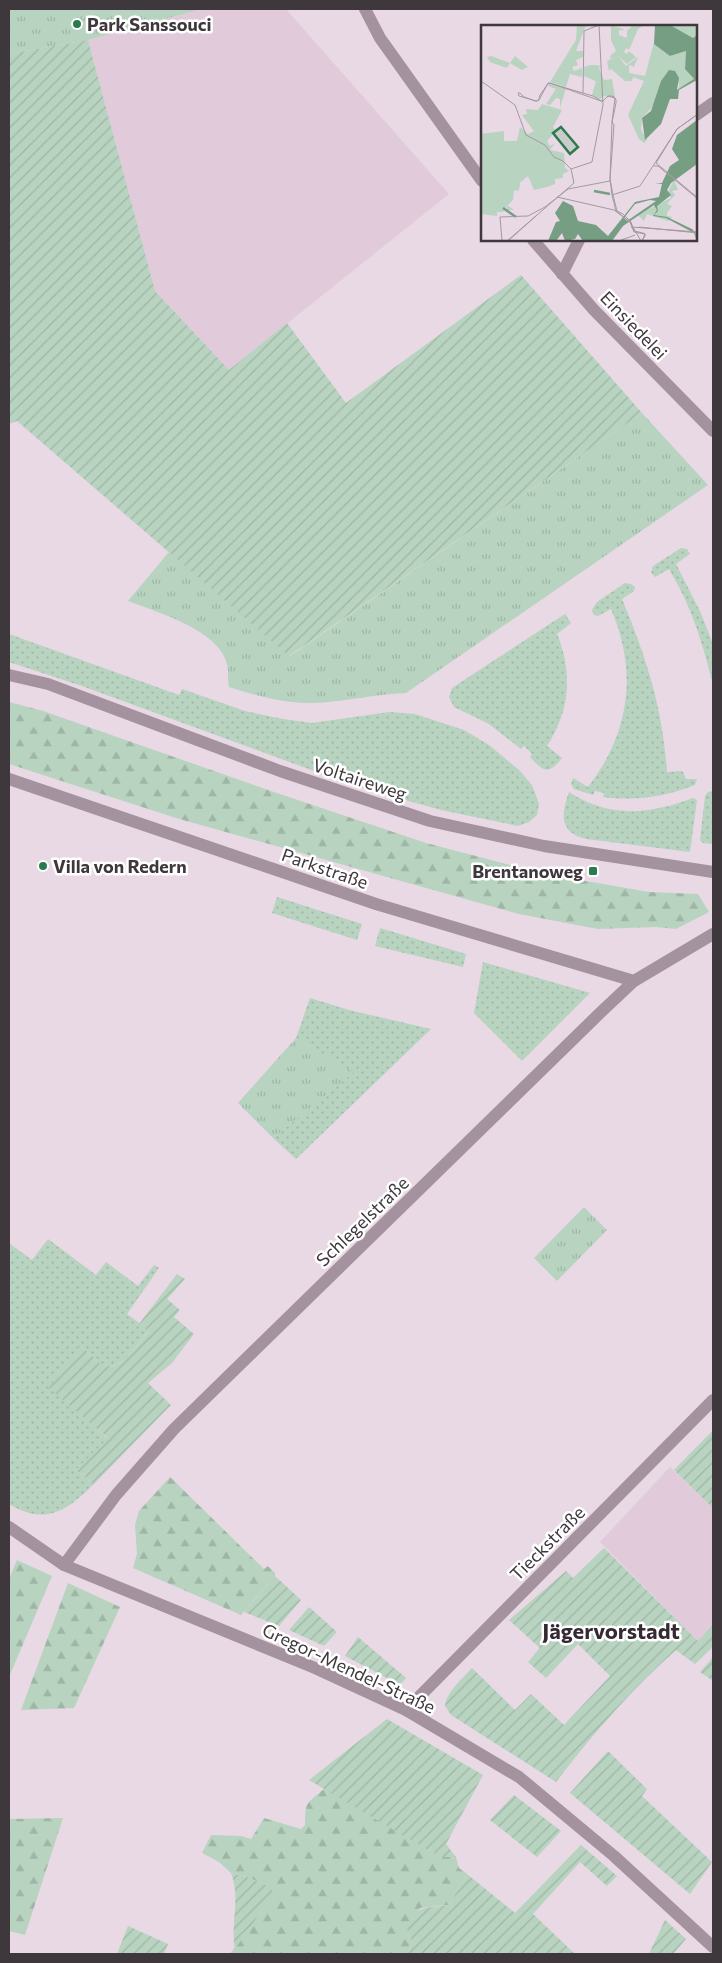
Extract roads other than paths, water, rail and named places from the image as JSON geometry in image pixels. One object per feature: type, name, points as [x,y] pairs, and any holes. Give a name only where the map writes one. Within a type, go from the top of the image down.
[{"type":"street","points":[[365,9],[380,38],[481,180]]},
{"type":"street","points":[[697,114],[713,103]]},
{"type":"street","name":"Einsiedelei","points":[[534,241],[594,310],[713,431]]},
{"type":"street","points":[[562,274],[578,241]]},
{"type":"street","name":"Voltaireweg","points":[[9,675],[48,684],[280,771],[430,821],[544,846],[713,872]]},
{"type":"street","name":"Parkstraße","points":[[9,779],[376,904],[634,981]]},
{"type":"street","name":"Schlegelstraße","points":[[64,1565],[116,1495],[174,1429],[634,981],[713,934]]},
{"type":"street","name":"Tieckstraße","points":[[406,1710],[713,1400]]},
{"type":"street","name":"Gregor-Mendel-Straße","points":[[9,1527],[64,1565],[315,1668],[406,1710],[519,1778],[614,1856],[713,1947]]},
{"type":"place","name":"Park Sanssouci","points":[[77,24]]},
{"type":"place","name":"Villa von Redern","points":[[43,866]]},
{"type":"place","name":"Brentanoweg","points":[[593,871]]},
{"type":"district","name":"Jägervorstadt","points":[[611,1630]]}]
